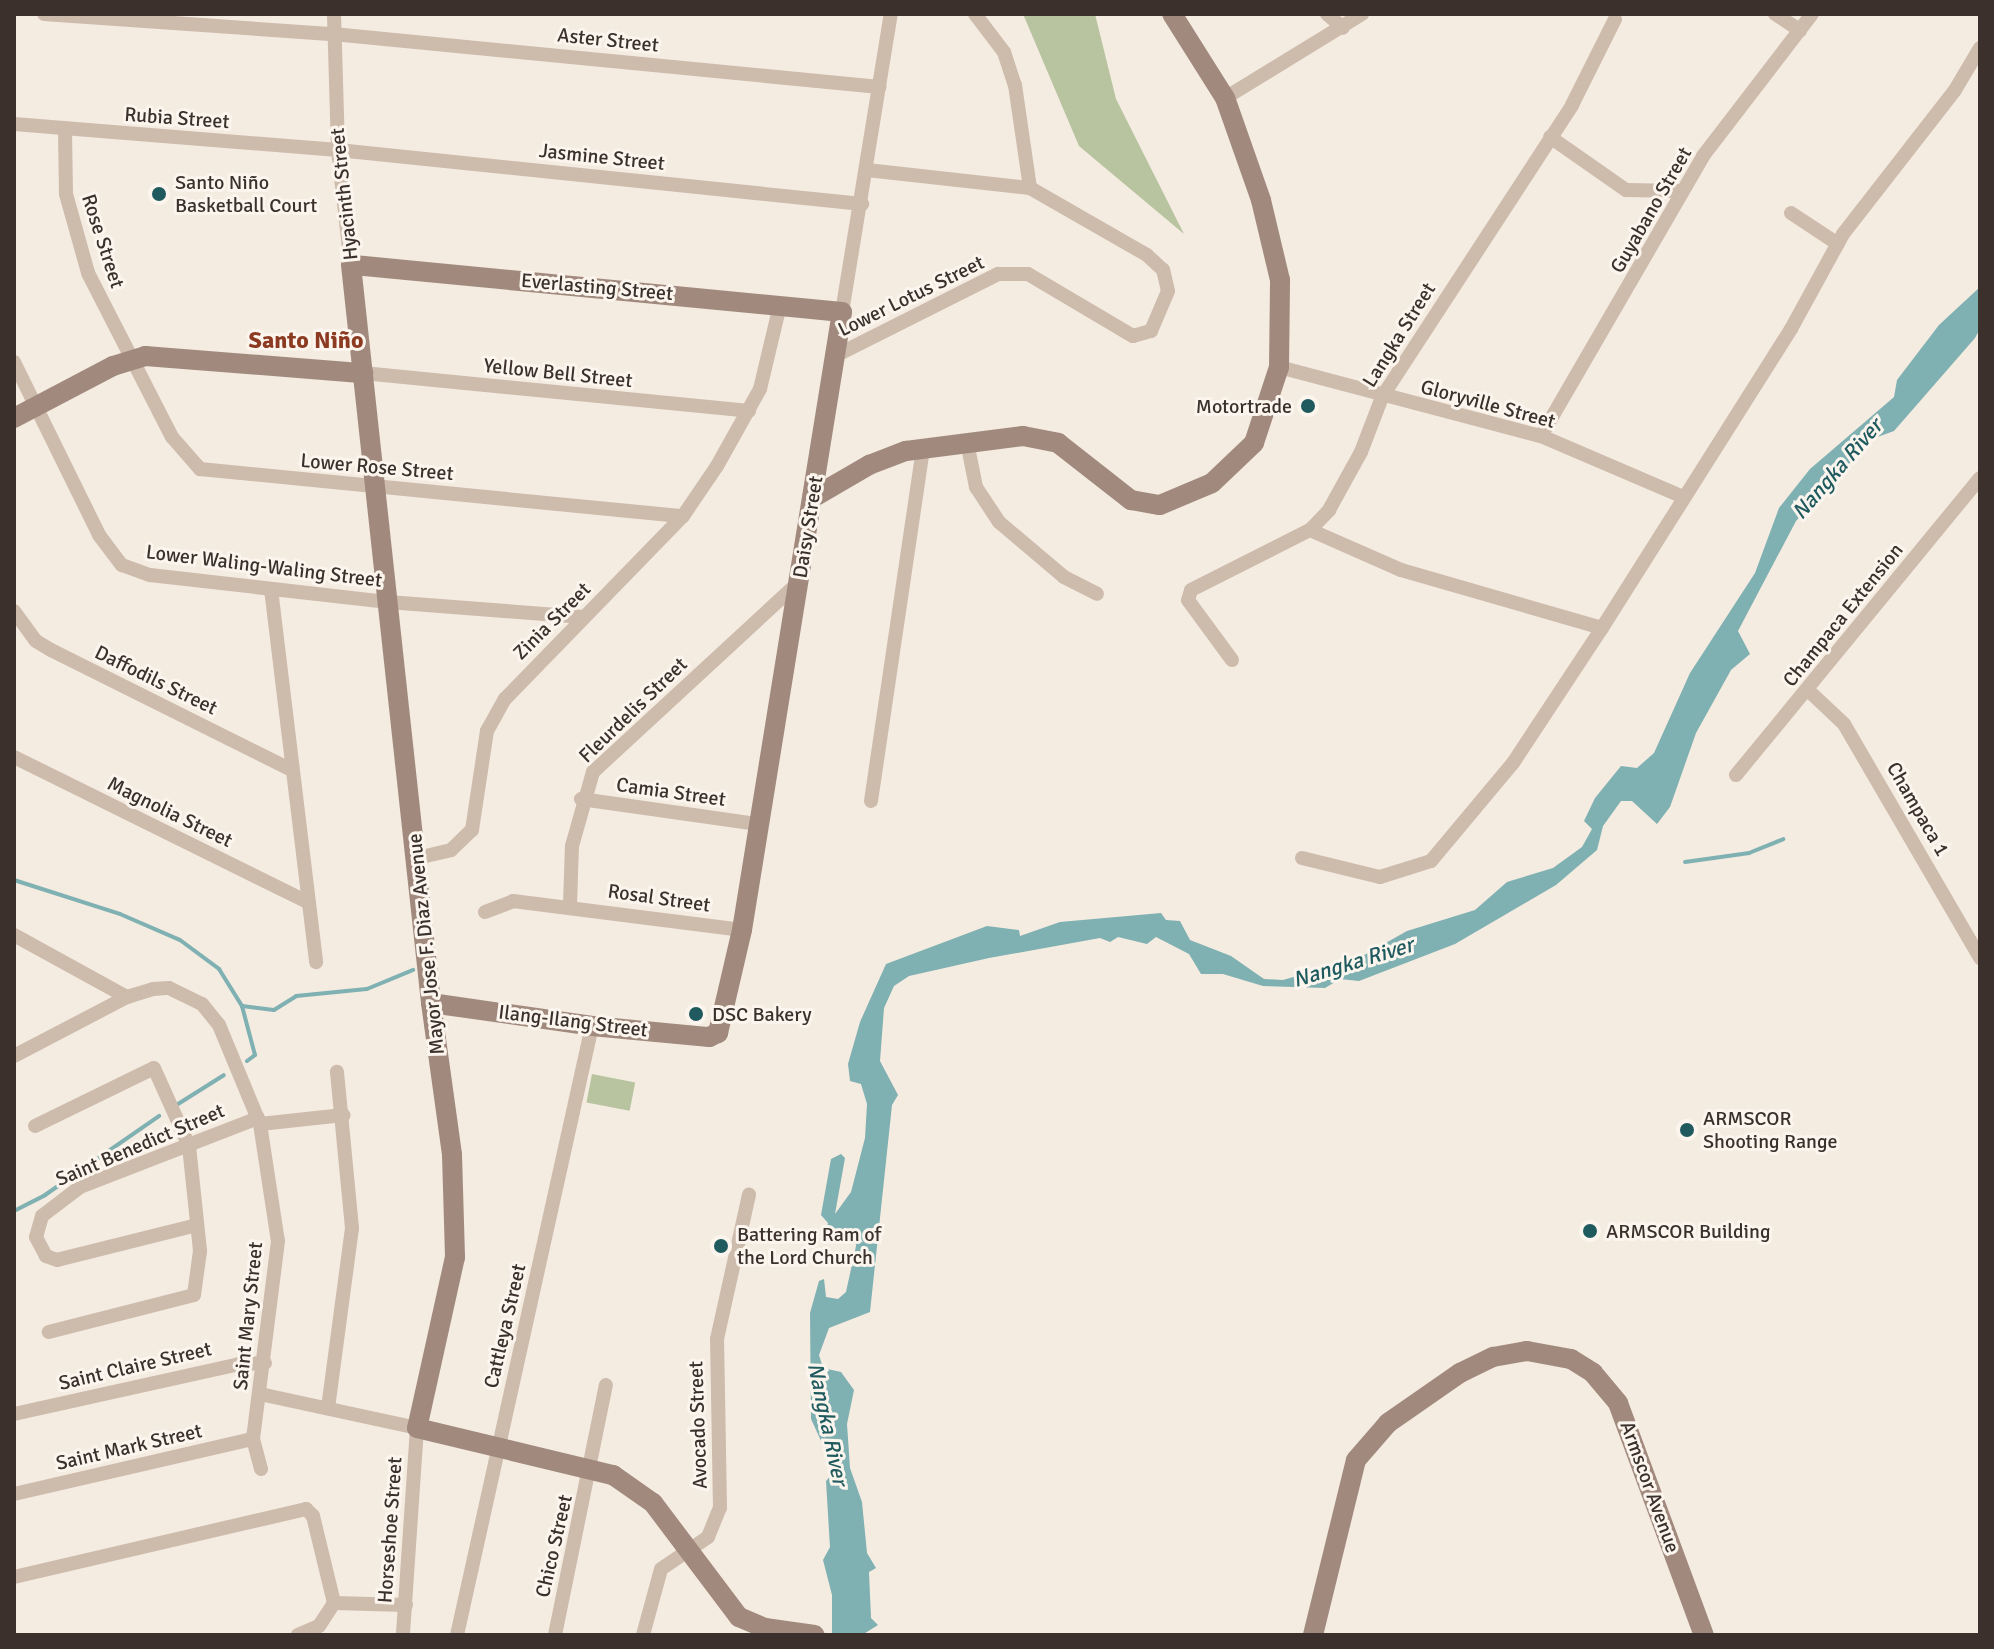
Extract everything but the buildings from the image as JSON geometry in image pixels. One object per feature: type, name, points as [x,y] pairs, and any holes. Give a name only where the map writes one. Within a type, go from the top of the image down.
[{"type":"main road","points":[[814,497],[869,465],[923,448],[1023,436],[1058,443],[1131,500],[1160,505],[1199,491],[1236,465],[1263,423],[1279,367],[1284,320],[1272,237],[1225,98],[1172,14]]},
{"type":"main road","name":"Everlasting Street","points":[[351,265],[842,312]]},
{"type":"main road","name":"Hyacinth Street","points":[[351,265],[363,373]]},
{"type":"main road","name":"Daisy Street","points":[[714,1036],[742,930],[756,824],[814,497],[849,349],[842,312]]},
{"type":"main road","points":[[14,418],[129,359],[173,355],[363,373]]},
{"type":"main road","name":"Mayor Jose F. Diaz Avenue","points":[[363,373],[431,1003],[452,1155],[455,1257],[417,1428]]},
{"type":"main road","name":"Ilang-Ilang Street","points":[[431,1003],[592,1026],[714,1036]]},
{"type":"main road","name":"Armscor Avenue","points":[[1313,1635],[1356,1460],[1388,1423],[1460,1373],[1493,1357],[1527,1351],[1571,1359],[1593,1373],[1618,1403],[1704,1635]]},
{"type":"main road","points":[[417,1428],[592,1467],[634,1487],[653,1503],[739,1617],[815,1635]]},
{"type":"street","name":"Aster Street","points":[[44,14],[333,34],[879,87]]},
{"type":"street","name":"Hyacinth Street","points":[[334,14],[338,150],[351,265]]},
{"type":"street","name":"Daisy Street","points":[[842,312],[891,14]]},
{"type":"street","points":[[867,170],[1030,188],[1012,74],[1004,52],[975,14]]},
{"type":"street","points":[[1327,14],[1343,28]]},
{"type":"street","points":[[1225,98],[1362,14]]},
{"type":"street","points":[[1775,14],[1800,30]]},
{"type":"street","name":"Guyabano Street","points":[[1541,436],[1682,191],[1812,14]]},
{"type":"street","name":"Langka Street","points":[[1232,660],[1188,600],[1191,590],[1310,530],[1329,510],[1361,452],[1382,397],[1550,137],[1615,19]]},
{"type":"street","points":[[1302,858],[1380,877],[1431,861],[1513,763],[1602,628],[1681,496],[1791,329],[1838,244],[1955,90],[1980,48]]},
{"type":"street","name":"Rubia Street","points":[[14,124],[338,150]]},
{"type":"street","name":"Rose Street","points":[[65,130],[66,194],[75,234],[129,359]]},
{"type":"street","points":[[1550,137],[1626,190],[1682,191]]},
{"type":"street","name":"Jasmine Street","points":[[338,150],[862,204]]},
{"type":"street","name":"Lower Lotus Street","points":[[849,349],[998,274],[1028,274],[1133,336],[1151,331],[1168,291],[1163,270],[1147,255],[1030,188]]},
{"type":"street","points":[[1791,213],[1838,244]]},
{"type":"street","name":"Zinia Street","points":[[417,858],[451,850],[472,830],[494,715],[583,617],[683,516],[749,411],[769,365],[780,305]]},
{"type":"street","name":"Lower Rose Street","points":[[129,359],[181,451],[200,469],[683,516]]},
{"type":"street","name":"Lower Waling-Waling Street","points":[[14,362],[99,535],[122,565],[150,575],[271,589],[388,602],[583,617]]},
{"type":"street","name":"Gloryville Street","points":[[1279,367],[1382,397],[1541,436],[1681,496]]},
{"type":"street","name":"Yellow Bell Street","points":[[363,373],[749,411]]},
{"type":"street","points":[[967,442],[976,487],[999,522],[1064,577],[1097,594]]},
{"type":"street","points":[[871,801],[923,448]]},
{"type":"street","name":"Champaca Extension","points":[[1736,775],[1809,691],[1980,478]]},
{"type":"street","points":[[1310,530],[1401,570],[1602,628]]},
{"type":"street","name":"Fleurdelis Street","points":[[570,905],[581,799],[593,772],[799,582]]},
{"type":"street","points":[[271,589],[316,962]]},
{"type":"street","name":"Daffodils Street","points":[[14,611],[30,634],[51,650],[292,770]]},
{"type":"street","name":"Champaca 1","points":[[1809,691],[1844,724],[1980,958]]},
{"type":"street","name":"Magnolia Street","points":[[14,757],[308,902]]},
{"type":"street","name":"Camia Street","points":[[581,799],[756,824]]},
{"type":"street","name":"Rosal Street","points":[[485,912],[513,901],[570,905],[742,930]]},
{"type":"street","points":[[14,935],[127,997]]},
{"type":"street","name":"Saint Mary Street","points":[[14,1056],[127,997],[169,988],[202,1004],[219,1025],[259,1121],[278,1241],[253,1439],[261,1469]]},
{"type":"street","name":"Cattleya Street","points":[[457,1635],[592,1026]]},
{"type":"street","points":[[35,1126],[154,1068],[189,1146],[200,1251],[194,1295],[49,1332]]},
{"type":"street","points":[[328,1408],[352,1228],[344,1115],[337,1072]]},
{"type":"street","name":"Saint Benedict Street","points":[[197,1225],[57,1260],[40,1248],[36,1226],[42,1216],[80,1187],[189,1146],[259,1121],[344,1115]]},
{"type":"street","name":"Avocado Street","points":[[643,1635],[661,1569],[708,1537],[720,1508],[717,1339],[749,1195]]},
{"type":"street","name":"Saint Claire Street","points":[[14,1414],[239,1364],[265,1363]]},
{"type":"street","name":"Chico Street","points":[[555,1635],[592,1467],[606,1385]]},
{"type":"street","points":[[260,1394],[417,1428]]},
{"type":"street","name":"Horseshoe Street","points":[[403,1635],[417,1428]]},
{"type":"street","name":"Saint Mark Street","points":[[14,1494],[253,1439]]},
{"type":"street","points":[[14,1577],[306,1509],[313,1516],[334,1603],[319,1626],[304,1634]]},
{"type":"street","points":[[334,1603],[406,1605]]},
{"type":"green space","points":[[1023,14],[1095,14],[1116,99],[1184,234],[1079,146]]},
{"type":"green space","points":[[592,1074],[635,1082],[630,1111],[586,1102]]},
{"type":"water","name":"Nangka River","points":[[1980,287],[1980,329],[1975,338],[1894,431],[1872,439],[1796,521],[1738,631],[1750,654],[1731,670],[1696,733],[1670,807],[1657,824],[1632,801],[1621,801],[1603,826],[1597,850],[1556,885],[1455,944],[1359,981],[1340,979],[1325,988],[1263,986],[1223,974],[1201,974],[1189,954],[1156,937],[1147,944],[1118,937],[1110,942],[1100,938],[989,958],[909,976],[894,986],[884,1008],[880,1061],[898,1095],[892,1105],[870,1312],[829,1328],[819,1355],[823,1368],[841,1372],[854,1390],[847,1424],[850,1468],[862,1502],[867,1553],[876,1568],[869,1572],[871,1618],[878,1625],[862,1635],[832,1635],[832,1595],[823,1560],[830,1547],[826,1481],[835,1471],[811,1419],[810,1313],[819,1281],[824,1279],[826,1297],[838,1299],[846,1292],[856,1246],[855,1234],[849,1232],[823,1241],[828,1223],[821,1215],[831,1159],[841,1154],[845,1158],[835,1214],[851,1192],[865,1138],[867,1104],[861,1084],[850,1081],[848,1064],[860,1022],[886,964],[987,926],[1019,930],[1020,936],[1060,922],[1161,913],[1166,920],[1180,921],[1190,940],[1231,956],[1264,979],[1283,980],[1359,958],[1407,931],[1475,910],[1507,882],[1553,868],[1582,847],[1592,829],[1584,821],[1595,798],[1621,766],[1637,768],[1654,753],[1690,673],[1755,573],[1779,508],[1810,469],[1894,397],[1897,380],[1939,325]]},
{"type":"waterway","points":[[1685,862],[1749,853],[1783,839]]},
{"type":"waterway","points":[[14,880],[120,914],[180,940],[219,969],[242,1006]]},
{"type":"waterway","points":[[247,1061],[255,1055],[242,1006],[274,1010],[296,996],[367,989],[413,970]]},
{"type":"waterway","points":[[178,1104],[224,1075]]},
{"type":"waterway","points":[[14,1211],[45,1195],[159,1116]]},
{"type":"place","name":"Santo Niño Basketball Court","points":[[159,194]]},
{"type":"place","name":"Motortrade","points":[[1308,406]]},
{"type":"place","name":"DSC Bakery","points":[[696,1014]]},
{"type":"place","name":"ARMSCOR Shooting Range","points":[[1687,1130]]},
{"type":"place","name":"ARMSCOR Building","points":[[1590,1231]]},
{"type":"place","name":"Battering Ram of the Lord Church","points":[[721,1246]]},
{"type":"district","name":"Santo Niño","points":[[306,341]]}]
